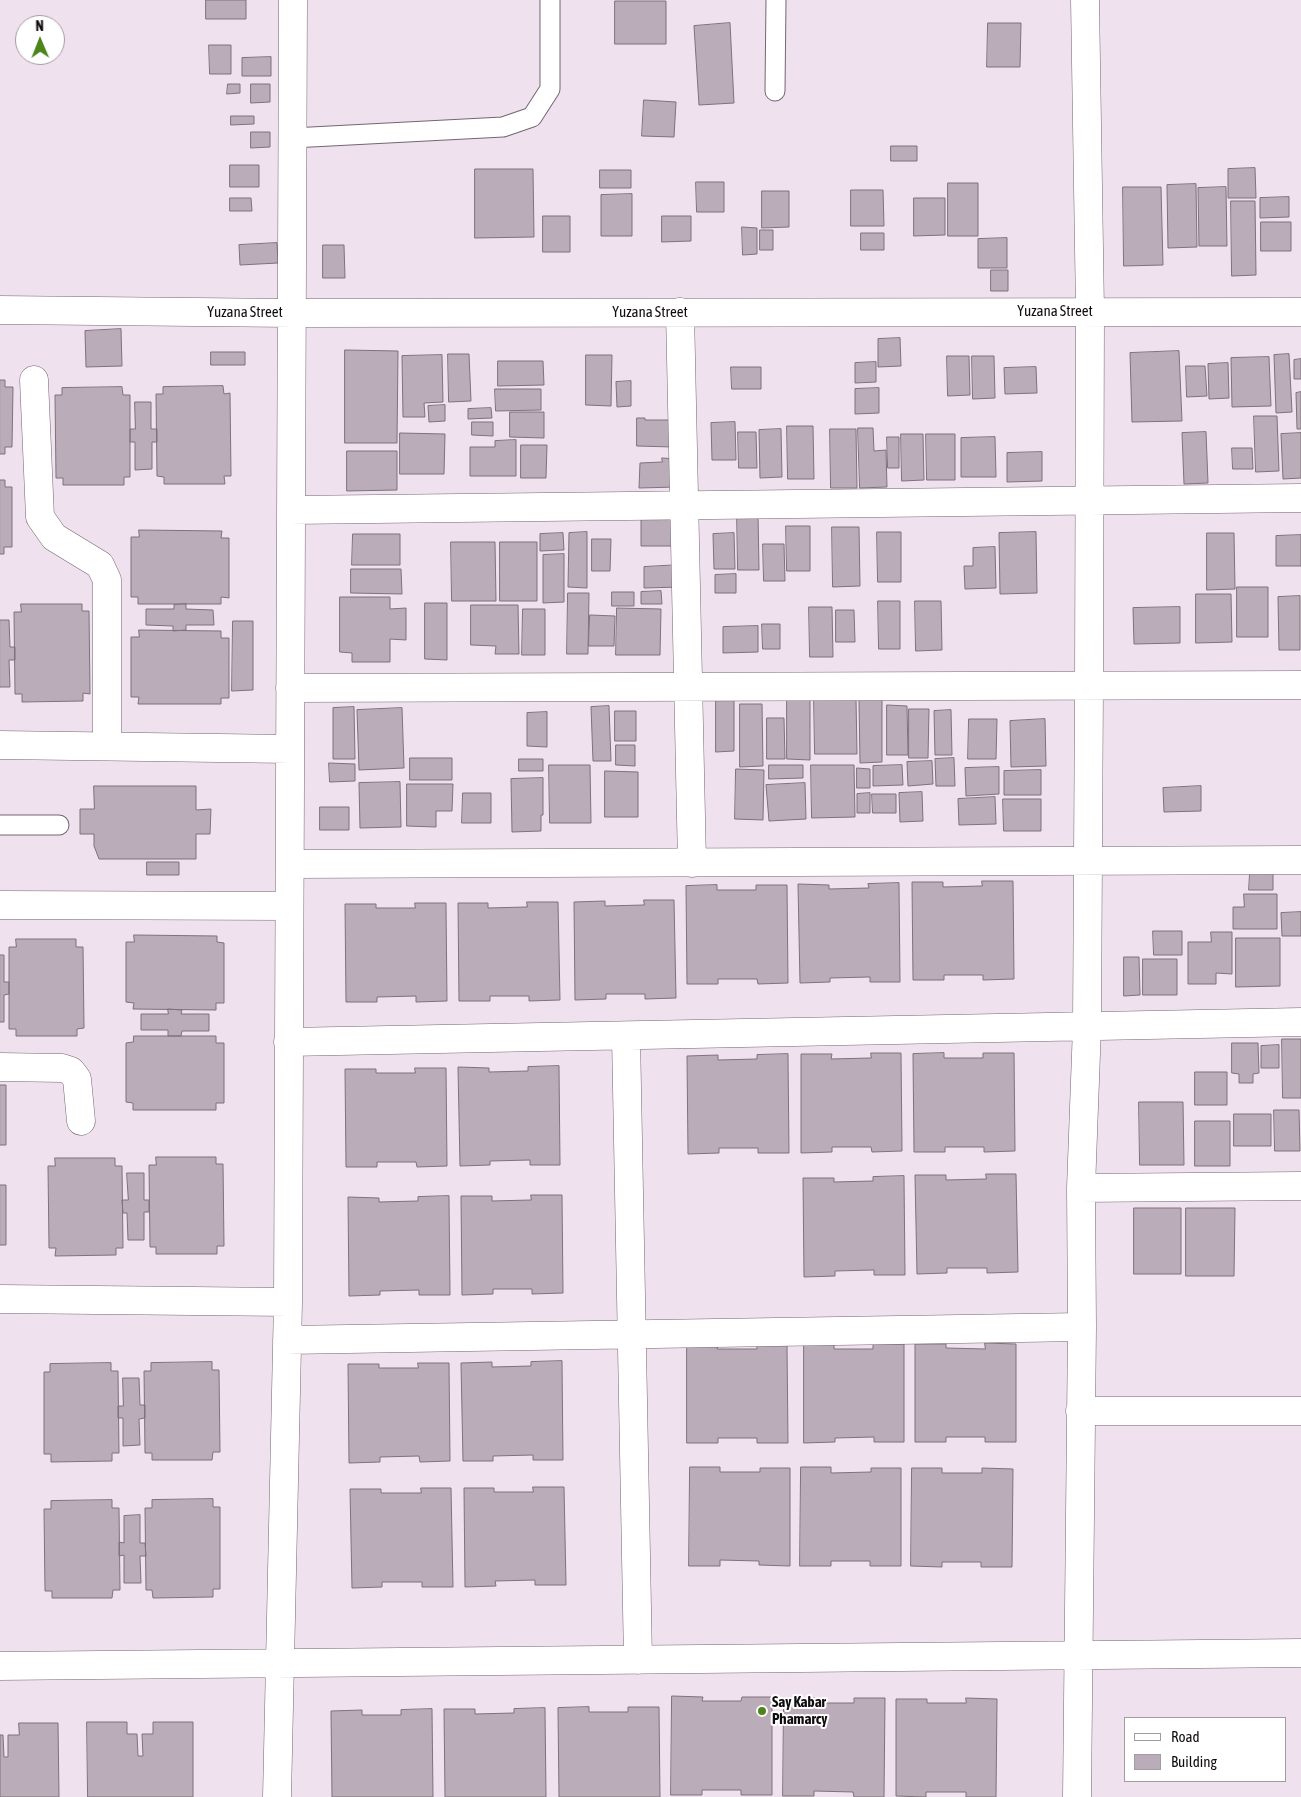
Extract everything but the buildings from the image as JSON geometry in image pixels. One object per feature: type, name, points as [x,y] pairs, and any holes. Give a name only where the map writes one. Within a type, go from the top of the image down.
[{"type":"street","points":[[277,1797],[288,1302],[293,0]]},
{"type":"street","points":[[1077,1797],[1082,1327],[1081,1188],[1087,1028],[1089,685],[1090,311],[1085,0]]},
{"type":"street","name":"Yuzana Street","points":[[0,310],[292,313],[1301,312]]},
{"type":"street","points":[[680,312],[692,863]]},
{"type":"street","points":[[34,380],[40,518],[54,537],[100,565],[107,580],[107,746]]},
{"type":"street","points":[[291,510],[1301,498]]},
{"type":"street","points":[[290,688],[1301,685]]},
{"type":"street","points":[[0,745],[290,749]]},
{"type":"street","points":[[290,864],[1301,860]]},
{"type":"street","points":[[0,905],[289,906]]},
{"type":"street","points":[[288,1042],[1087,1028],[1301,1022]]},
{"type":"street","points":[[626,1036],[638,1660]]},
{"type":"street","points":[[0,1066],[62,1068],[71,1071],[77,1079],[81,1121]]},
{"type":"street","points":[[1081,1188],[1301,1186]]},
{"type":"street","points":[[0,1298],[288,1302]]},
{"type":"street","points":[[287,1340],[1082,1327]]},
{"type":"street","points":[[1080,1411],[1301,1411]]},
{"type":"street","points":[[0,1666],[1301,1653]]},
{"type":"lane","points":[[292,138],[502,127],[532,117],[550,89],[550,0]]},
{"type":"lane","points":[[776,0],[776,91]]},
{"type":"lane","points":[[0,824],[59,824]]},
{"type":"place","name":"Say Kabar Phamarcy","points":[[762,1711]]}]
